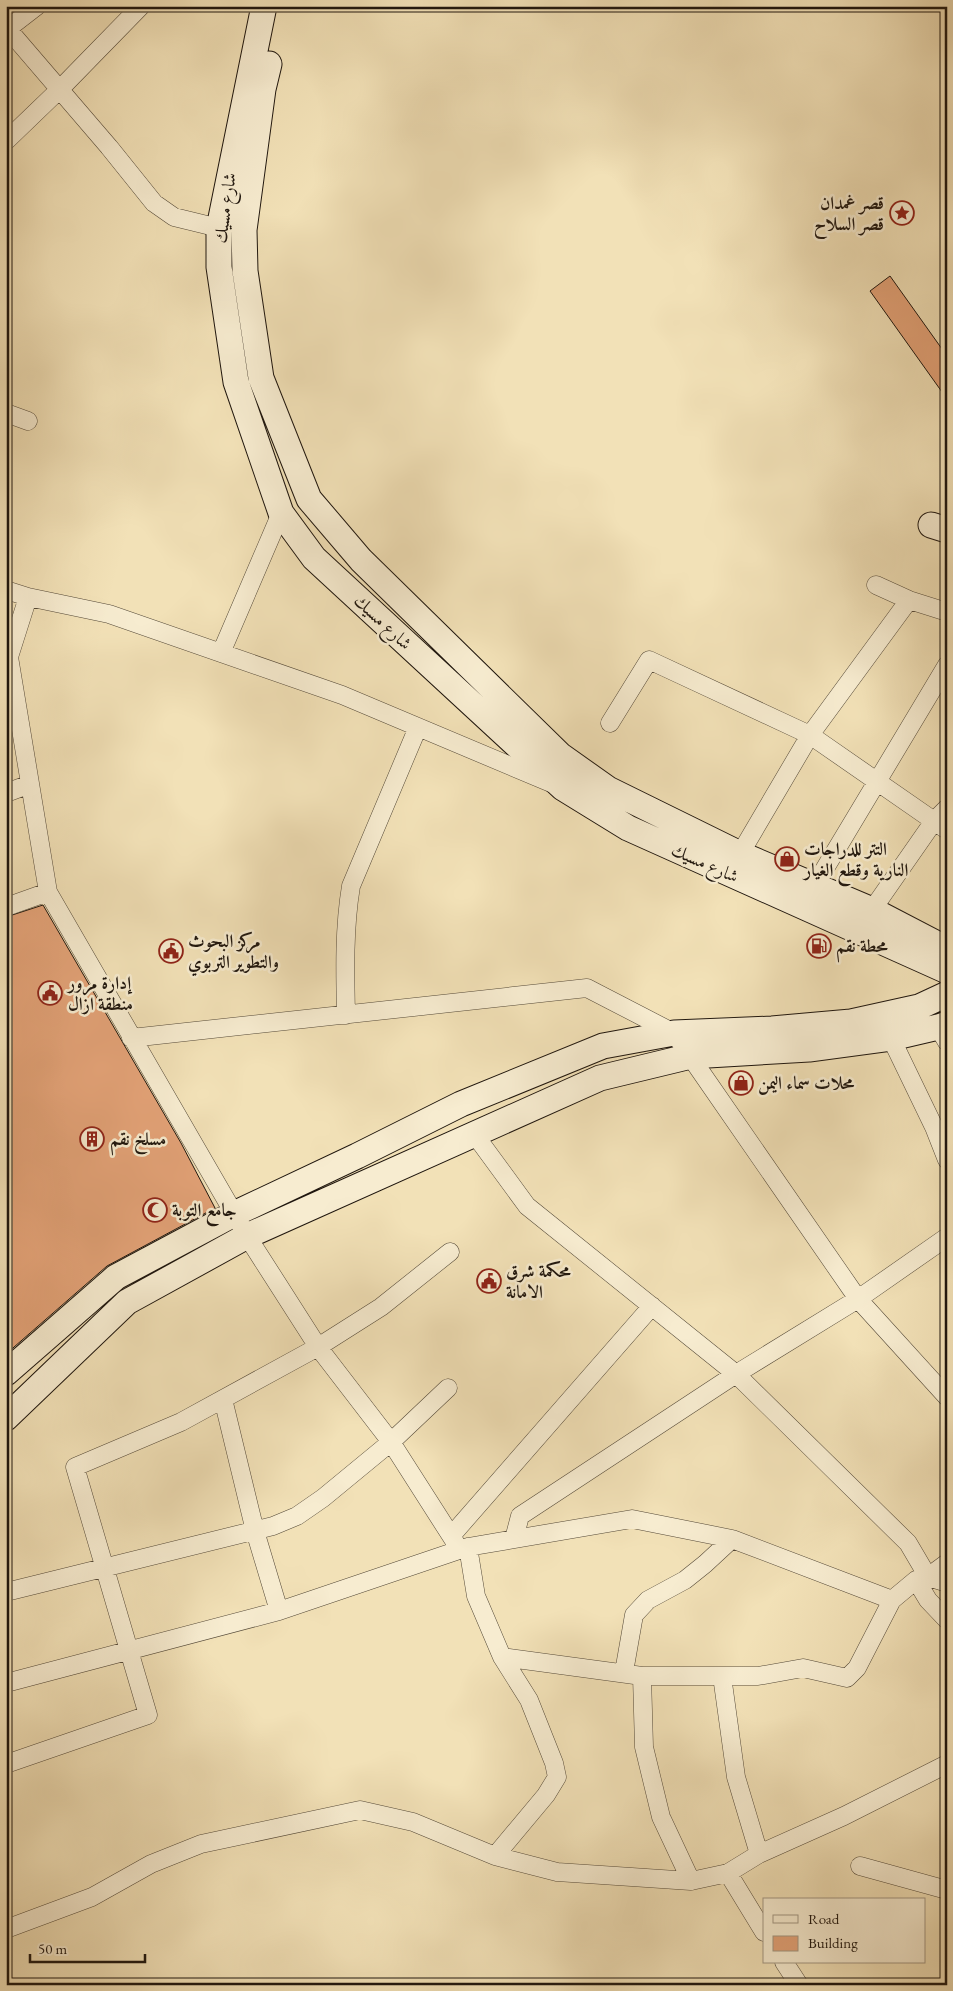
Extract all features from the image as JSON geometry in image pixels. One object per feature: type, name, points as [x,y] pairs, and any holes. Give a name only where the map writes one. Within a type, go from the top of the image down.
[{"type":"street","points":[[37,6],[7,29],[60,89],[154,203],[174,217],[219,228]]},
{"type":"street","points":[[6,141],[141,6]]},
{"type":"street","name":"شارع مسيك","points":[[264,6],[219,228],[219,267],[236,382],[281,512],[314,558],[563,788],[628,828],[947,971]]},
{"type":"street","name":"شارع مسيك","points":[[281,6],[263,89],[259,117],[244,230],[245,271],[261,378],[309,499],[361,560],[560,755],[608,789],[740,854],[872,910],[947,949]]},
{"type":"street","points":[[6,413],[28,421]]},
{"type":"street","points":[[220,653],[281,512]]},
{"type":"street","points":[[876,585],[909,600],[947,612]]},
{"type":"street","points":[[6,590],[110,614],[342,695],[563,788]]},
{"type":"street","points":[[28,596],[9,657],[48,892],[247,1236],[318,1347],[391,1442],[460,1544],[476,1596],[502,1657],[529,1700],[554,1763],[557,1777],[546,1796],[495,1856]]},
{"type":"street","points":[[740,854],[810,735],[909,600]]},
{"type":"street","points":[[610,724],[649,660],[810,735],[941,826]]},
{"type":"street","points":[[815,885],[947,665]]},
{"type":"street","points":[[346,1014],[347,910],[351,886],[418,727]]},
{"type":"street","points":[[6,793],[30,784]]},
{"type":"street","points":[[872,910],[941,826],[947,808]]},
{"type":"street","points":[[6,908],[48,892]]},
{"type":"street","points":[[131,1038],[587,988],[674,1033],[858,1299],[947,1397]]},
{"type":"street","points":[[6,1373],[116,1277],[234,1214],[461,1104],[602,1046],[674,1033],[772,1029],[851,1022],[919,1007],[947,994]]},
{"type":"street","points":[[6,1418],[127,1302],[247,1236],[600,1078],[691,1056],[809,1050],[944,1031]]},
{"type":"street","points":[[891,1038],[934,1127],[947,1160]]},
{"type":"street","points":[[475,1135],[527,1206],[736,1374],[908,1543],[928,1600],[947,1620]]},
{"type":"street","points":[[514,1540],[520,1516],[736,1374],[858,1299],[947,1237]]},
{"type":"street","points":[[6,1764],[148,1715],[75,1467],[181,1422],[318,1347],[381,1307],[450,1252]]},
{"type":"street","points":[[460,1544],[652,1306]]},
{"type":"street","points":[[6,1592],[255,1531],[297,1516],[323,1498],[391,1442],[448,1388]]},
{"type":"street","points":[[223,1399],[255,1531],[279,1611]]},
{"type":"street","points":[[6,1683],[279,1611],[460,1544],[514,1540],[632,1519],[732,1539],[892,1600]]},
{"type":"street","points":[[624,1672],[634,1616],[648,1600],[685,1580],[732,1539]]},
{"type":"street","points":[[502,1657],[624,1672],[642,1676],[758,1676],[803,1668],[847,1678],[857,1668],[892,1600],[947,1564]]},
{"type":"street","points":[[922,1579],[947,1583]]},
{"type":"street","points":[[642,1676],[644,1747],[661,1817],[691,1882]]},
{"type":"street","points":[[722,1676],[736,1777],[759,1854]]},
{"type":"street","points":[[6,1929],[92,1896],[151,1864],[201,1844],[360,1810],[413,1822],[495,1856],[558,1872],[691,1882],[728,1873],[759,1854],[844,1816],[947,1764]]},
{"type":"street","points":[[860,1866],[947,1890]]},
{"type":"street","points":[[728,1873],[763,1930]]},
{"type":"street","points":[[785,1964],[798,1985]]},
{"type":"building","points":[[890,276],[947,356],[947,399],[870,291]]},
{"type":"building","name":"مسلخ نقم","points":[[43,905],[181,1143],[215,1208],[107,1266],[6,1354],[6,917]]},
{"type":"place","name":"قصر غمدان قصر السلاح","points":[[902,213]]},
{"type":"place","name":"التتر للدراجات النارية وقطع الغيار","points":[[787,859]]},
{"type":"place","name":"محطة نقم","points":[[819,946]]},
{"type":"place","name":"مركز البحوث والتطوير التربوي","points":[[171,951]]},
{"type":"place","name":"إدارة مرور منطقة ازال","points":[[50,993]]},
{"type":"place","name":"محلات سماء اليمن","points":[[741,1083]]},
{"type":"place","name":"مسلخ نقم","points":[[92,1139]]},
{"type":"place","name":"جامع التوبة","points":[[155,1210]]},
{"type":"place","name":"محكمة شرق الامانة","points":[[489,1281]]}]
